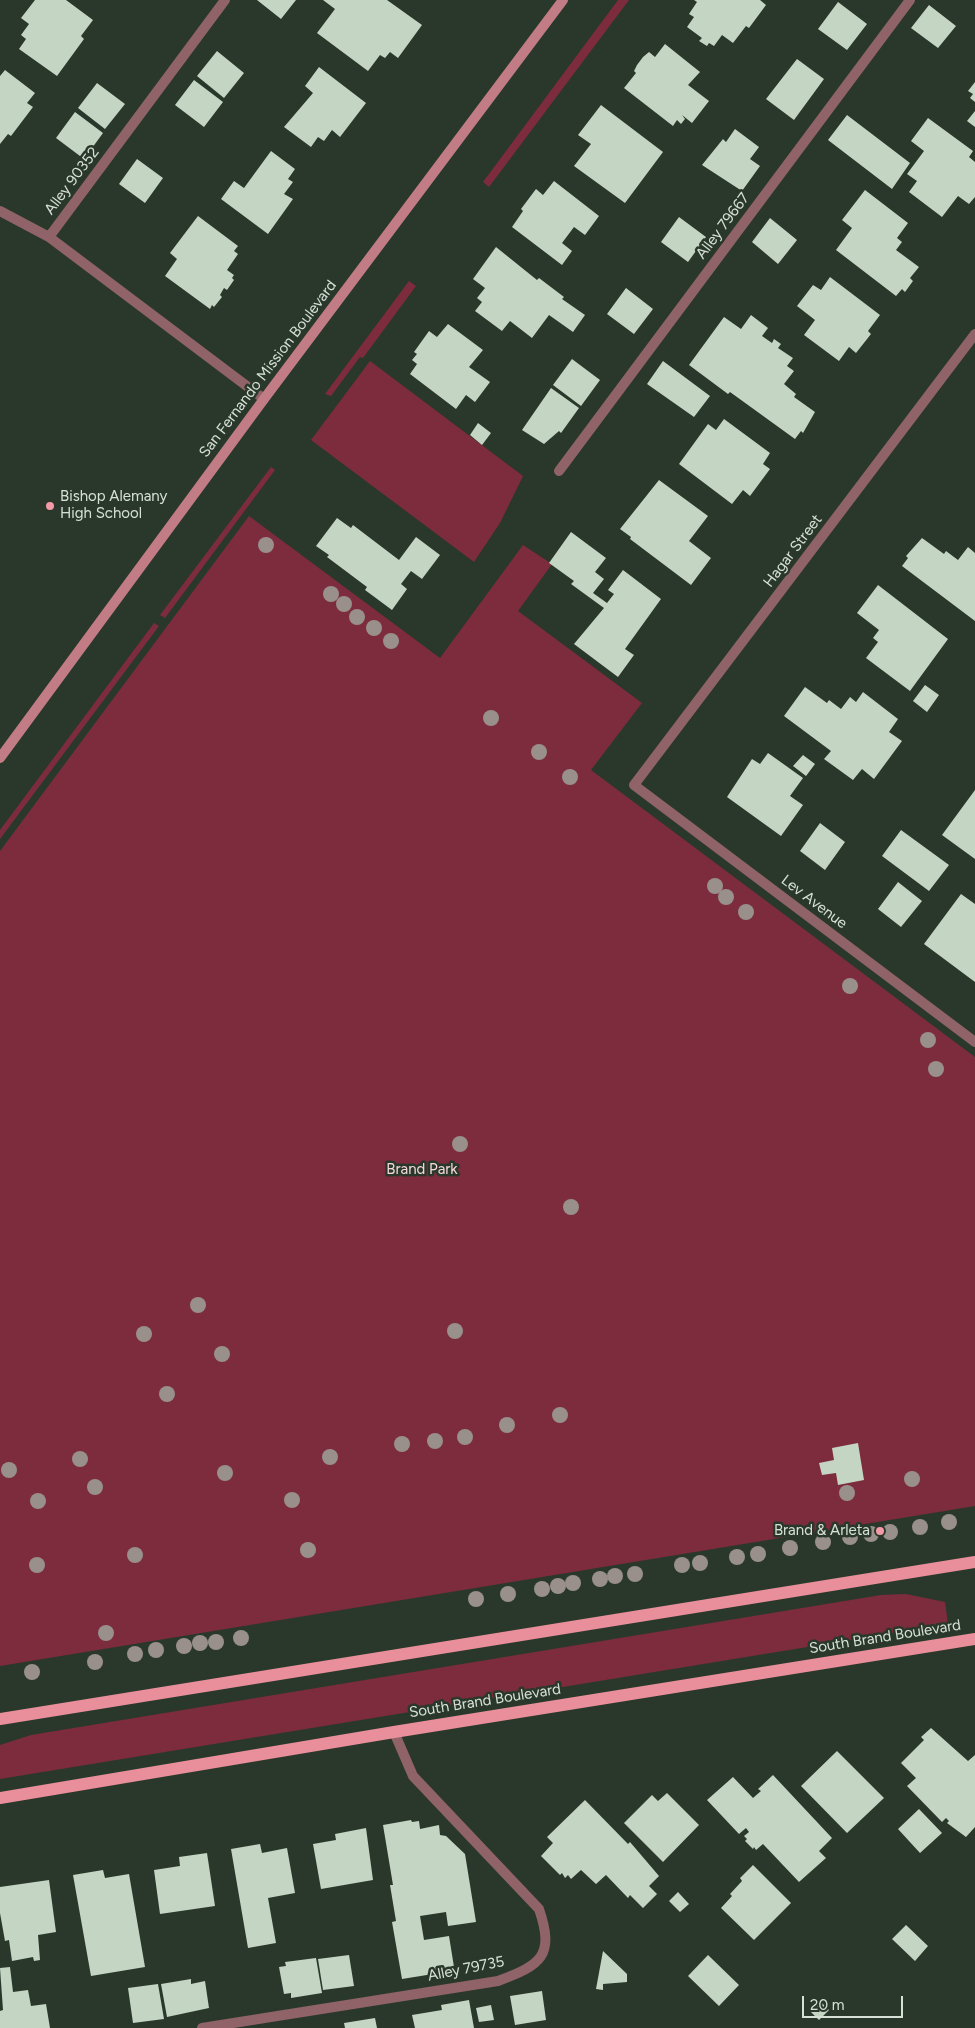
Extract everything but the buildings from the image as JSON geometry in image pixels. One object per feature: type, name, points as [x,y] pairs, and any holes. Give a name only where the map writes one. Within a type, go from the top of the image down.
[{"type":"main road","name":"San Fernando Mission Boulevard","points":[[0,758],[264,399],[563,0]]},
{"type":"main road","points":[[0,1719],[975,1562]]},
{"type":"main road","name":"South Brand Boulevard","points":[[0,1798],[394,1732],[975,1639]]},
{"type":"street","name":"Alley 90352","points":[[224,0],[49,237],[264,399]]},
{"type":"street","name":"Alley 79667","points":[[559,471],[910,0]]},
{"type":"street","points":[[0,211],[49,237]]},
{"type":"street","name":"Hagar Street","points":[[634,785],[975,334]]},
{"type":"street","name":"Lev Avenue","points":[[634,785],[975,1042]]},
{"type":"street","name":"Alley 79735","points":[[202,2028],[498,1981],[528,1970],[544,1954],[546,1931],[539,1908],[413,1776],[394,1732]]},
{"type":"green space","points":[[618,0],[629,0],[489,187],[483,182]]},
{"type":"green space","points":[[409,281],[416,286],[363,358],[360,357],[331,396],[325,394]]},
{"type":"green space","points":[[370,361],[523,476],[500,523],[474,562],[311,440]]},
{"type":"green space","points":[[271,467],[275,470],[165,618],[160,615]]},
{"type":"green space","name":"Brand Park","points":[[249,516],[440,658],[523,545],[552,564],[518,611],[642,703],[591,770],[975,1057],[975,1506],[0,1666],[0,851]]},
{"type":"green space","points":[[154,623],[159,626],[0,839],[0,830]]},
{"type":"green space","points":[[906,1594],[945,1602],[948,1624],[0,1779],[0,1745],[31,1735],[881,1595]]},
{"type":"place","name":"Bishop Alemany High School","points":[[50,506]]},
{"type":"place","name":"Brand & Arleta","points":[[880,1531]]}]
